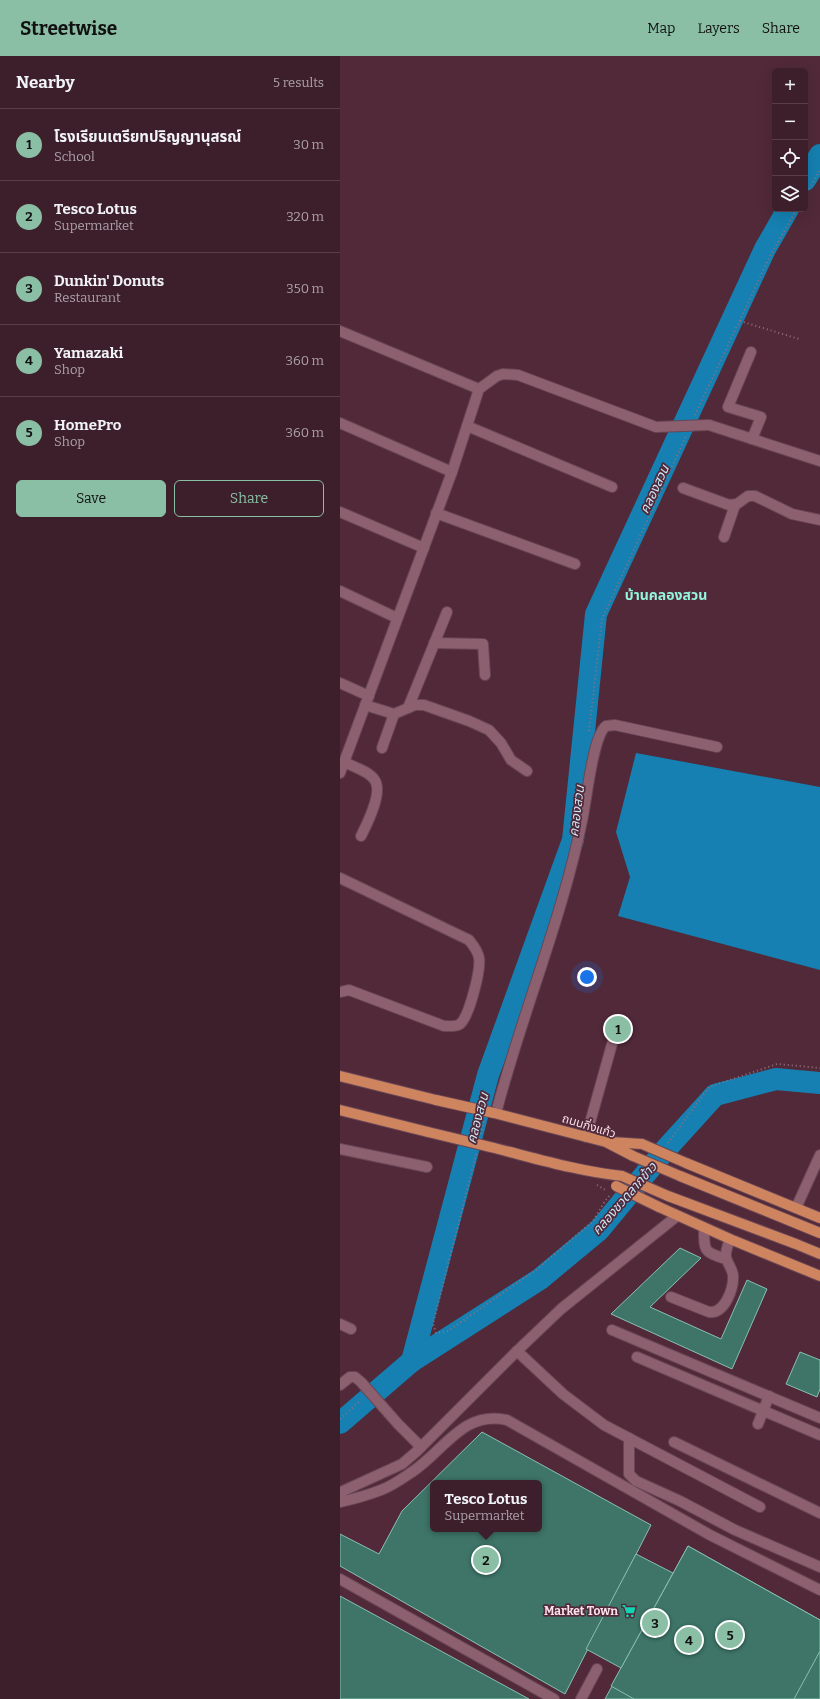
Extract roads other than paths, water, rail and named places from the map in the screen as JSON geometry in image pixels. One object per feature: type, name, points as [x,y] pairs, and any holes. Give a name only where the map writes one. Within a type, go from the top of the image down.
[{"type":"main road","name":"ถนนกิ่งแก้ว","points":[[340,1076],[606,1142],[633,1156],[680,1176],[820,1233]]},
{"type":"main road","points":[[340,1110],[604,1174],[622,1176],[668,1196],[820,1254]]},
{"type":"main road","points":[[606,1142],[642,1144],[820,1218]]},
{"type":"main road","points":[[604,1174],[616,1188],[704,1228],[820,1276]]},
{"type":"street","points":[[340,331],[479,389]]},
{"type":"street","points":[[751,352],[728,407],[762,417],[752,439]]},
{"type":"street","points":[[361,836],[369,820],[378,792],[376,781],[371,776],[342,768],[452,472],[479,389],[497,376],[503,374],[518,375],[656,427],[709,425],[820,461]]},
{"type":"street","points":[[340,423],[452,472]]},
{"type":"street","points":[[467,426],[612,487]]},
{"type":"street","points":[[682,488],[729,505],[735,504],[748,496],[755,496],[792,514],[820,520]]},
{"type":"street","points":[[724,537],[735,504]]},
{"type":"street","points":[[340,512],[424,548]]},
{"type":"street","points":[[436,513],[575,564]]},
{"type":"street","points":[[340,591],[397,618]]},
{"type":"street","points":[[408,708],[447,612]]},
{"type":"street","points":[[434,643],[483,644],[485,676]]},
{"type":"street","points":[[340,683],[367,701],[394,714]]},
{"type":"street","points":[[382,748],[394,714],[415,705],[424,705],[469,721],[489,730],[501,743],[511,760],[527,771]]},
{"type":"street","points":[[492,1114],[559,911],[582,819],[596,746],[603,729],[606,726],[615,726],[717,747]]},
{"type":"street","points":[[340,878],[469,940],[476,949],[480,958],[479,970],[466,1016],[459,1024],[452,1026],[444,1026],[349,990],[340,992]]},
{"type":"street","points":[[586,1137],[612,1044]]},
{"type":"street","points":[[340,1149],[427,1168]]},
{"type":"street","points":[[796,1208],[820,1155]]},
{"type":"street","points":[[341,1493],[402,1464],[561,1309],[677,1216]]},
{"type":"street","points":[[704,1228],[706,1249],[710,1254],[726,1259]]},
{"type":"street","points":[[671,1297],[709,1312],[714,1313],[720,1310],[723,1307],[730,1290],[733,1277],[732,1271],[726,1259],[730,1239]]},
{"type":"street","points":[[340,1324],[351,1328]]},
{"type":"street","points":[[612,1330],[820,1418]]},
{"type":"street","points":[[517,1351],[563,1394],[604,1425],[760,1507]]},
{"type":"street","points":[[637,1357],[820,1435]]},
{"type":"street","points":[[340,1385],[350,1377],[355,1377],[421,1447]]},
{"type":"street","points":[[758,1424],[769,1396]]},
{"type":"street","points":[[340,1502],[382,1490],[415,1470],[458,1432],[478,1420],[496,1418],[507,1420],[710,1535],[820,1590]]},
{"type":"street","points":[[629,1438],[629,1474],[636,1482],[680,1501],[735,1530],[820,1567]]},
{"type":"street","points":[[674,1442],[820,1513]]},
{"type":"street","points":[[340,1579],[554,1699]]},
{"type":"street","points":[[581,1699],[597,1669]]},
{"type":"water","points":[[636,753],[820,787],[820,970],[618,916],[630,877],[616,832]]},
{"type":"waterway","name":"คลองสวน","points":[[807,176],[820,155]]},
{"type":"waterway","name":"คลองสวน","points":[[412,1361],[488,1075],[573,840],[596,614],[765,249],[786,212]]},
{"type":"waterway","name":"คลองชวดลากข้าว","points":[[340,1423],[412,1361],[540,1279],[599,1230],[666,1149],[715,1095],[776,1079],[820,1083]]},
{"type":"place","name":"โรงเรียนเตรียทปริญญานุสรณ์","points":[[618,1029]]},
{"type":"place","name":"Tesco Lotus","points":[[486,1560]]},
{"type":"place","name":"Market Town","points":[[629,1611]]},
{"type":"place","name":"Dunkin' Donuts","points":[[655,1623]]},
{"type":"place","name":"HomePro","points":[[730,1635]]},
{"type":"place","name":"Yamazaki","points":[[689,1640]]},
{"type":"district","name":"บ้านคลองสวน","points":[[666,595]]}]
